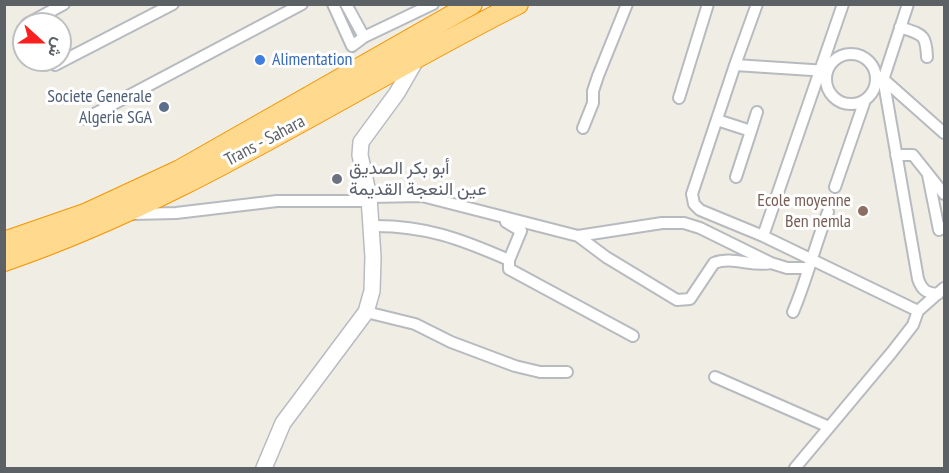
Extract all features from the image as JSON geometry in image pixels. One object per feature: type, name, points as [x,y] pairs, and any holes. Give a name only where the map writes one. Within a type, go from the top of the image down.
[{"type":"highway","name":"Trans - Sahara","points":[[4,243],[85,214],[180,170],[472,4]]},
{"type":"highway","name":"Trans - Sahara","points":[[4,261],[118,215],[251,151],[385,74],[416,60],[434,47],[518,4]]},
{"type":"street","points":[[49,12],[63,4]]},
{"type":"street","points":[[72,56],[173,4]]},
{"type":"street","points":[[85,119],[302,4]]},
{"type":"street","points":[[333,4],[352,45],[433,4]]},
{"type":"street","points":[[346,4],[364,37]]},
{"type":"street","points":[[583,128],[593,103],[593,91],[598,76],[627,4]]},
{"type":"street","points":[[679,98],[708,4]]},
{"type":"street","points":[[757,4],[692,194],[694,204],[700,210],[764,236],[810,263],[918,311]]},
{"type":"street","points":[[764,236],[824,71],[843,4]]},
{"type":"street","points":[[835,187],[865,100],[880,78],[908,4]]},
{"type":"street","points":[[900,27],[923,35],[926,40],[927,57]]},
{"type":"street","points":[[735,66],[824,71],[842,56],[858,55],[871,64],[880,78],[945,133]]},
{"type":"street","points":[[264,468],[283,423],[366,312],[372,291],[371,226],[369,199],[360,155],[361,142],[397,93],[416,60]]},
{"type":"street","points":[[824,71],[833,97],[848,105],[865,100]]},
{"type":"street","points":[[880,78],[918,279],[921,288],[929,293],[941,291]]},
{"type":"street","points":[[736,177],[757,112]]},
{"type":"street","points":[[717,120],[751,131]]},
{"type":"street","points":[[896,155],[913,155],[945,194]]},
{"type":"street","points":[[927,172],[939,230],[945,227]]},
{"type":"street","points":[[118,215],[176,213],[277,201],[422,196],[578,236],[606,257],[677,300],[685,301],[690,299],[714,263],[720,260],[760,266],[771,263]]},
{"type":"street","points":[[458,204],[520,229],[522,234],[509,260],[509,269],[633,336]]},
{"type":"street","points":[[793,312],[828,212]]},
{"type":"street","points":[[578,236],[662,223],[684,223],[700,228],[771,263],[787,268],[810,263]]},
{"type":"street","points":[[371,226],[404,225],[431,231],[455,237],[509,260]]},
{"type":"street","points":[[795,468],[892,352],[913,325],[918,311],[941,291]]},
{"type":"street","points":[[366,312],[416,324],[451,342],[515,366],[540,372],[567,372]]},
{"type":"street","points":[[715,377],[829,426]]},
{"type":"place","name":"Alimentation","points":[[260,60]]},
{"type":"place","name":"Societe Generale Algerie SGA","points":[[164,107]]},
{"type":"place","name":"أبو بكر الصديق عين النعجة القديمة","points":[[337,179]]},
{"type":"place","name":"Ecole moyenne Ben nemla","points":[[863,211]]}]
